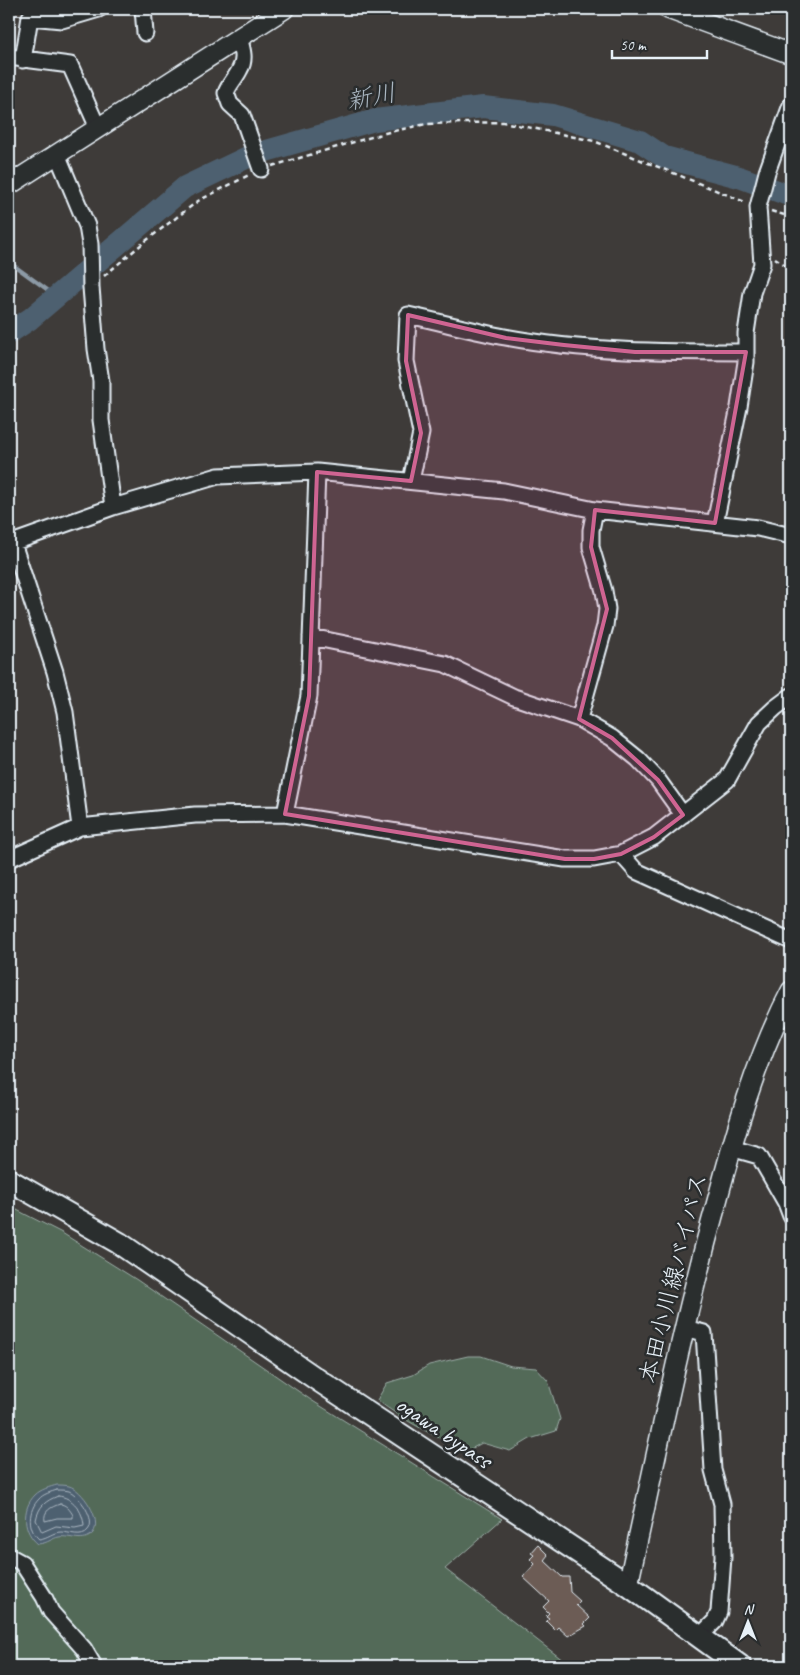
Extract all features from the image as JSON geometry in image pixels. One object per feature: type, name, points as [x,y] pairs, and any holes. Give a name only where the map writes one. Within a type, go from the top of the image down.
[{"type":"highway","name":"ogawa bypass","points":[[9,1180],[118,1244],[318,1380],[628,1585]]},
{"type":"highway","points":[[628,1585],[740,1666]]},
{"type":"main road","points":[[9,185],[284,9]]},
{"type":"main road","points":[[668,9],[791,54]]},
{"type":"main road","name":"本田小川線バイパス","points":[[628,1585],[685,1328],[731,1148],[759,1067],[791,991]]},
{"type":"street","points":[[98,128],[70,66],[16,58],[30,17],[62,20],[99,9]]},
{"type":"street","points":[[142,9],[145,33]]},
{"type":"street","points":[[239,38],[244,55],[241,68],[229,84],[226,93],[230,104],[242,115],[261,169]]},
{"type":"street","points":[[715,523],[739,408],[752,293],[762,264],[758,207],[767,172],[791,105]]},
{"type":"street","points":[[57,154],[86,226],[90,244],[91,287],[96,349],[101,381],[101,420],[113,506]]},
{"type":"street","points":[[411,481],[421,433],[406,361],[408,315],[506,338],[564,345],[634,352],[746,352]]},
{"type":"street","points":[[285,814],[309,696],[317,472]]},
{"type":"street","points":[[80,827],[65,712],[55,672],[11,544],[113,506],[218,476],[317,472],[504,491],[595,510],[758,528],[791,536]]},
{"type":"street","points":[[579,719],[605,626],[607,609],[604,591],[591,547],[591,530],[595,510]]},
{"type":"street","points":[[311,637],[445,664],[514,697],[579,719],[612,738],[638,759],[658,780],[683,815]]},
{"type":"street","points":[[9,859],[80,827],[195,815],[285,814],[565,859],[594,859],[621,854],[654,837],[727,780],[759,723],[791,696]]},
{"type":"street","points":[[621,854],[636,871],[791,941]]},
{"type":"street","points":[[731,1148],[759,1156],[786,1202],[791,1216]]},
{"type":"street","points":[[685,1328],[704,1333],[713,1470],[722,1504],[723,1557],[719,1612],[715,1620],[699,1637]]},
{"type":"street","points":[[9,1556],[22,1563],[44,1597],[50,1612],[84,1649],[94,1666]]},
{"type":"path","points":[[91,287],[143,243],[198,201],[261,169],[384,133],[426,124],[503,122],[594,141],[758,207],[791,217]]},
{"type":"highlighted area","points":[[408,315],[506,338],[564,345],[635,352],[746,352],[715,523],[595,510],[591,547],[607,609],[579,719],[612,738],[658,780],[683,815],[654,837],[621,854],[594,859],[565,859],[285,814],[309,696],[317,472],[411,481],[421,433],[406,361]]},
{"type":"green space","points":[[9,1206],[62,1233],[137,1280],[311,1400],[502,1519],[445,1569],[568,1664],[576,1663],[584,1666],[9,1666]]},
{"type":"green space","points":[[468,1356],[481,1356],[511,1366],[536,1368],[548,1381],[560,1419],[556,1431],[530,1439],[510,1451],[482,1443],[467,1451],[420,1428],[377,1400],[387,1383],[413,1375],[429,1365]]},
{"type":"water","points":[[57,1485],[69,1486],[80,1493],[90,1506],[95,1527],[93,1533],[85,1538],[59,1537],[38,1544],[29,1533],[27,1527],[27,1507],[37,1493]]},
{"type":"building","points":[[538,1545],[548,1555],[544,1560],[562,1577],[569,1577],[570,1592],[580,1601],[576,1605],[590,1618],[584,1624],[586,1626],[568,1636],[558,1627],[555,1630],[546,1621],[549,1618],[546,1616],[549,1613],[543,1607],[549,1601],[523,1577],[535,1564],[530,1559],[534,1555],[531,1553]]},
{"type":"waterway","name":"新川","points":[[9,333],[30,319],[185,187],[252,155],[375,120],[483,107],[553,115],[640,141],[664,157],[739,177],[791,196]]},
{"type":"waterway","points":[[9,262],[56,296]]}]
